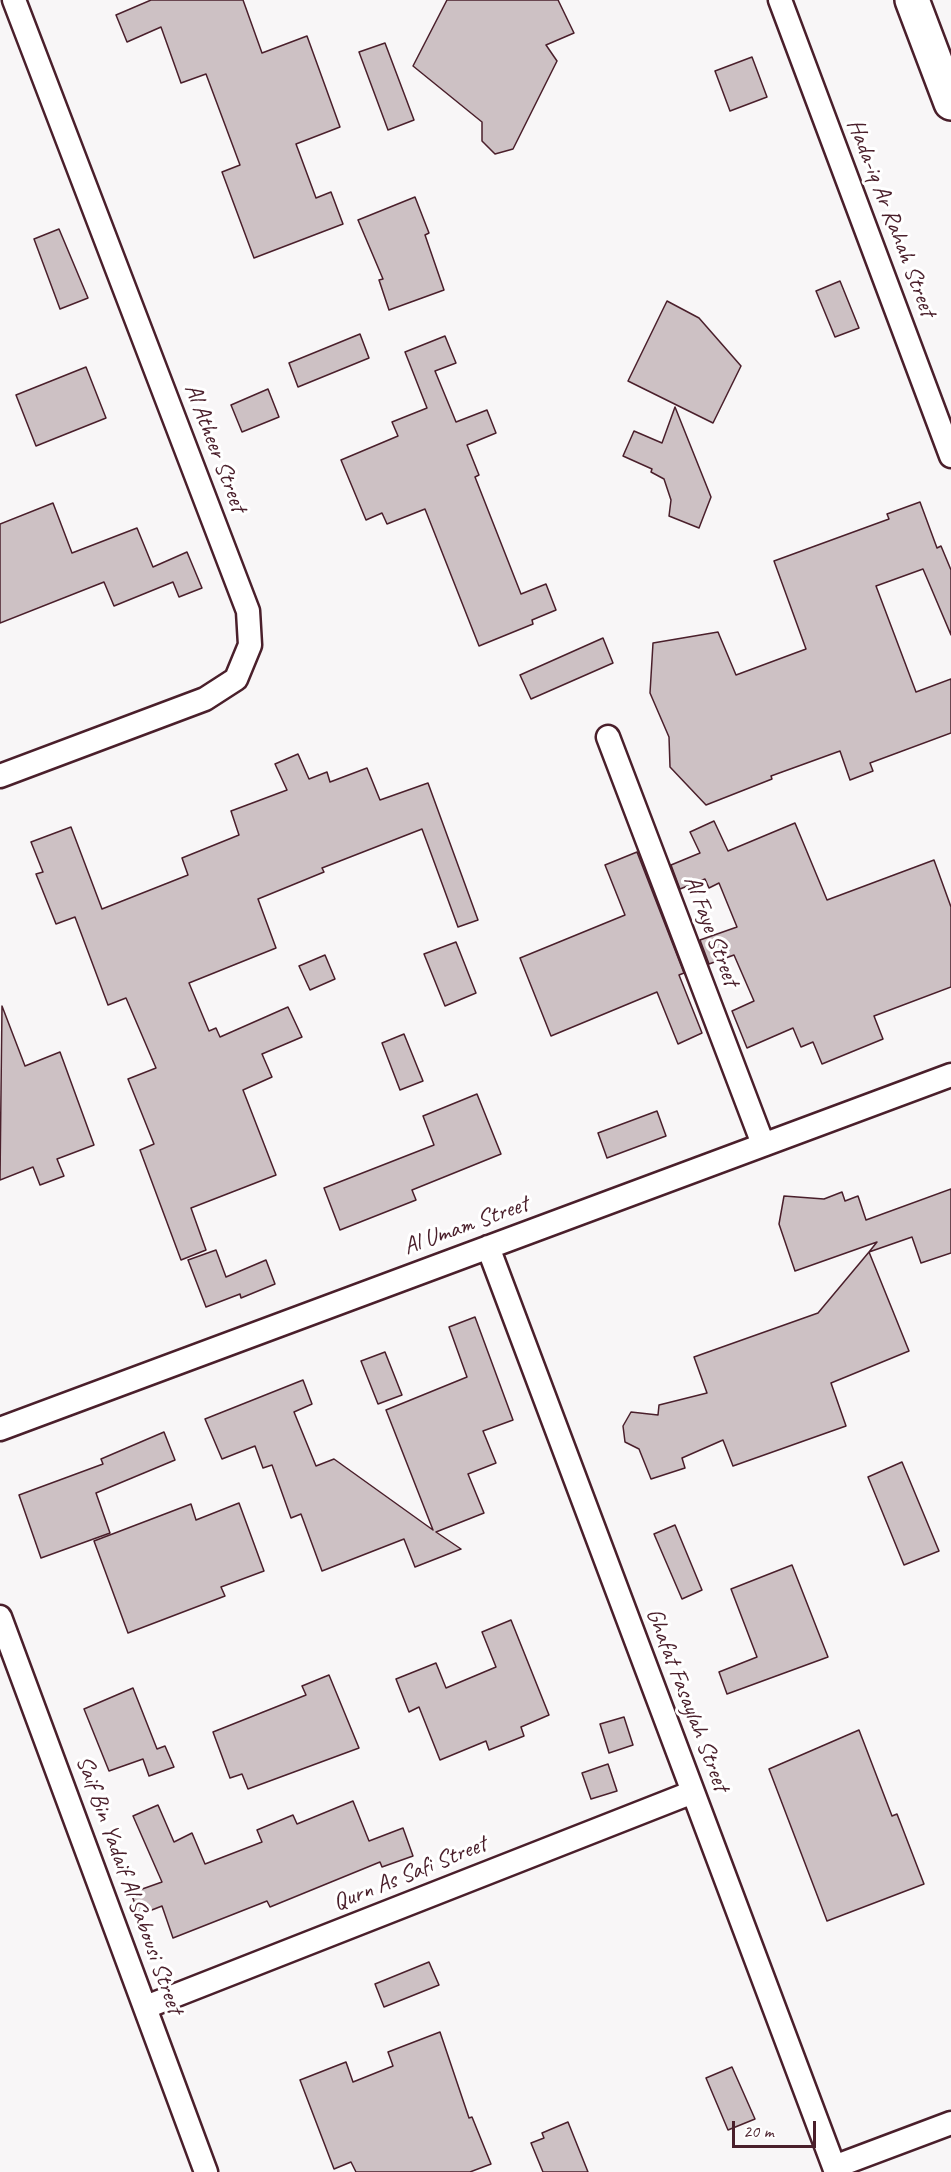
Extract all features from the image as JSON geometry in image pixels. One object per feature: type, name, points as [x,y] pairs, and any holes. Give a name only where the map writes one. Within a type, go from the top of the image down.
[{"type":"main road","points":[[912,0],[951,103]]},
{"type":"street","name":"Al Atheer Street","points":[[0,776],[205,699],[236,679],[250,645],[248,611],[14,0]]},
{"type":"street","name":"Hada-iq Ar Rahah Street","points":[[780,0],[951,456]]},
{"type":"street","name":"Al Faye Street","points":[[608,737],[763,1144]]},
{"type":"street","name":"Al Umam Street","points":[[0,1429],[951,1075]]},
{"type":"street","name":"Ghafat Fasaylah Street","points":[[488,1247],[835,2169]]},
{"type":"street","name":"Saif Bin Yadaif Al Sabousi Street","points":[[0,1617],[206,2172]]},
{"type":"street","name":"Qurn As Safi Street","points":[[146,2007],[693,1792]]},
{"type":"street","points":[[835,2169],[951,2123]]},
{"type":"building","points":[[151,0],[243,0],[262,53],[307,36],[340,127],[296,144],[316,198],[331,192],[343,224],[254,258],[222,172],[240,165],[206,74],[181,83],[161,27],[127,42],[116,15]]},
{"type":"building","points":[[447,0],[558,0],[574,33],[546,45],[557,61],[513,149],[495,154],[482,141],[482,122],[413,66]]},
{"type":"building","points":[[385,43],[414,120],[388,130],[359,52]]},
{"type":"building","points":[[752,57],[767,97],[730,111],[715,71]]},
{"type":"building","points":[[415,197],[429,233],[425,235],[444,290],[389,310],[379,280],[383,279],[358,220]]},
{"type":"building","points":[[59,229],[88,298],[60,309],[34,239]]},
{"type":"building","points":[[840,281],[859,328],[835,337],[816,291]]},
{"type":"building","points":[[667,301],[699,318],[741,366],[713,423],[628,381]]},
{"type":"building","points":[[360,334],[369,358],[298,387],[289,363]]},
{"type":"building","points":[[445,336],[456,363],[435,371],[456,422],[487,410],[496,433],[467,445],[479,475],[475,477],[521,594],[546,584],[556,610],[532,620],[533,624],[479,646],[425,509],[387,524],[382,513],[366,520],[341,460],[398,436],[392,422],[427,408],[405,352]]},
{"type":"building","points":[[86,367],[106,418],[36,446],[16,395]]},
{"type":"building","points":[[268,389],[279,417],[242,432],[231,405]]},
{"type":"building","points":[[675,407],[711,497],[699,528],[669,516],[671,500],[664,479],[651,472],[652,469],[623,456],[634,431],[662,443]]},
{"type":"building","points":[[920,502],[937,548],[941,546],[951,570],[951,635],[923,569],[876,586],[916,692],[951,679],[951,733],[870,763],[873,771],[850,780],[840,751],[771,776],[772,779],[706,805],[670,767],[669,737],[650,693],[653,643],[718,632],[736,675],[806,649],[774,561],[889,519],[887,514]]},
{"type":"building","points":[[53,503],[72,553],[137,528],[153,567],[187,552],[202,588],[179,597],[173,582],[114,606],[104,582],[0,623],[0,524]]},
{"type":"building","points":[[603,638],[613,663],[531,699],[520,675]]},
{"type":"building","points":[[298,754],[309,779],[327,772],[330,782],[367,768],[380,800],[428,783],[478,920],[458,927],[422,829],[322,868],[324,872],[258,899],[276,948],[189,983],[209,1031],[216,1028],[220,1037],[288,1007],[302,1037],[262,1054],[272,1077],[243,1090],[276,1175],[191,1208],[206,1250],[181,1260],[140,1150],[154,1144],[128,1079],[156,1068],[126,998],[108,1005],[75,917],[56,924],[36,874],[43,872],[31,842],[71,827],[102,909],[188,875],[182,858],[239,835],[231,811],[287,790],[275,764]]},
{"type":"building","points":[[714,821],[728,851],[795,823],[827,900],[934,860],[951,907],[951,987],[874,1016],[883,1039],[822,1064],[813,1042],[801,1047],[793,1028],[747,1048],[732,1011],[754,1001],[734,955],[709,964],[700,940],[737,927],[719,883],[709,888],[705,879],[680,889],[671,865],[700,853],[690,832]]},
{"type":"building","points":[[637,852],[684,973],[679,975],[702,1033],[678,1044],[657,992],[551,1036],[520,958],[625,915],[605,865]]},
{"type":"building","points":[[456,942],[476,993],[445,1006],[424,954]]},
{"type":"building","points":[[325,955],[335,979],[310,990],[299,966]]},
{"type":"building","points":[[2,1006],[25,1066],[60,1052],[94,1145],[57,1159],[64,1176],[40,1185],[33,1167],[0,1180]]},
{"type":"building","points":[[404,1034],[423,1081],[400,1090],[382,1043]]},
{"type":"building","points":[[477,1094],[501,1154],[412,1190],[416,1200],[340,1230],[324,1188],[434,1145],[423,1116]]},
{"type":"building","points":[[657,1111],[666,1136],[607,1158],[598,1133]]},
{"type":"building","points":[[951,1189],[951,1253],[921,1263],[912,1237],[869,1252],[877,1242],[795,1271],[779,1224],[784,1196],[824,1199],[842,1192],[845,1201],[858,1196],[866,1220]]},
{"type":"building","points":[[216,1250],[226,1277],[266,1260],[275,1284],[241,1298],[240,1294],[206,1307],[188,1260]]},
{"type":"building","points":[[869,1252],[909,1351],[831,1383],[846,1426],[733,1466],[723,1440],[682,1458],[685,1468],[651,1479],[639,1449],[625,1442],[623,1426],[631,1412],[658,1415],[659,1405],[707,1393],[694,1357],[818,1313]]},
{"type":"building","points":[[475,1317],[513,1420],[483,1431],[496,1463],[468,1474],[484,1513],[436,1532],[461,1549],[415,1567],[404,1539],[322,1571],[301,1514],[291,1518],[272,1465],[263,1468],[255,1446],[222,1459],[205,1419],[303,1380],[312,1404],[294,1412],[316,1466],[334,1459],[433,1530],[386,1410],[467,1377],[449,1327]]},
{"type":"building","points":[[385,1352],[402,1395],[378,1404],[361,1361]]},
{"type":"building","points":[[164,1432],[175,1460],[96,1493],[110,1533],[41,1558],[19,1495],[103,1464],[101,1459]]},
{"type":"building","points":[[902,1462],[939,1551],[904,1565],[868,1477]]},
{"type":"building","points":[[239,1503],[264,1571],[221,1587],[225,1596],[128,1633],[94,1541],[191,1504],[196,1520]]},
{"type":"building","points":[[675,1525],[702,1590],[682,1599],[654,1534]]},
{"type":"building","points":[[792,1565],[828,1657],[727,1694],[719,1672],[757,1657],[731,1589]]},
{"type":"building","points":[[511,1620],[549,1715],[521,1727],[524,1736],[489,1750],[486,1741],[440,1760],[419,1707],[409,1712],[396,1679],[436,1663],[446,1688],[496,1667],[482,1632]]},
{"type":"building","points":[[329,1675],[359,1748],[248,1789],[242,1774],[230,1778],[213,1732],[306,1695],[302,1686]]},
{"type":"building","points":[[133,1688],[157,1749],[165,1746],[174,1767],[149,1776],[143,1759],[109,1771],[84,1709]]},
{"type":"building","points":[[624,1717],[633,1745],[609,1753],[600,1724]]},
{"type":"building","points":[[859,1730],[892,1816],[897,1814],[924,1884],[827,1921],[769,1769]]},
{"type":"building","points":[[608,1764],[617,1791],[591,1799],[582,1773]]},
{"type":"building","points":[[353,1801],[369,1841],[403,1828],[413,1856],[382,1867],[380,1862],[270,1907],[267,1901],[173,1938],[162,1906],[139,1915],[131,1893],[162,1882],[133,1816],[158,1805],[174,1842],[192,1833],[205,1864],[262,1842],[257,1830],[293,1815],[297,1824]]},
{"type":"building","points":[[429,1962],[439,1985],[384,2007],[375,1984]]},
{"type":"building","points":[[440,2032],[469,2118],[472,2117],[491,2164],[470,2172],[356,2172],[351,2162],[334,2169],[300,2080],[346,2062],[353,2082],[393,2066],[388,2052]]},
{"type":"building","points":[[732,2067],[755,2119],[728,2130],[706,2078]]},
{"type":"building","points":[[568,2122],[588,2172],[543,2172],[531,2143],[544,2138],[542,2133]]}]
